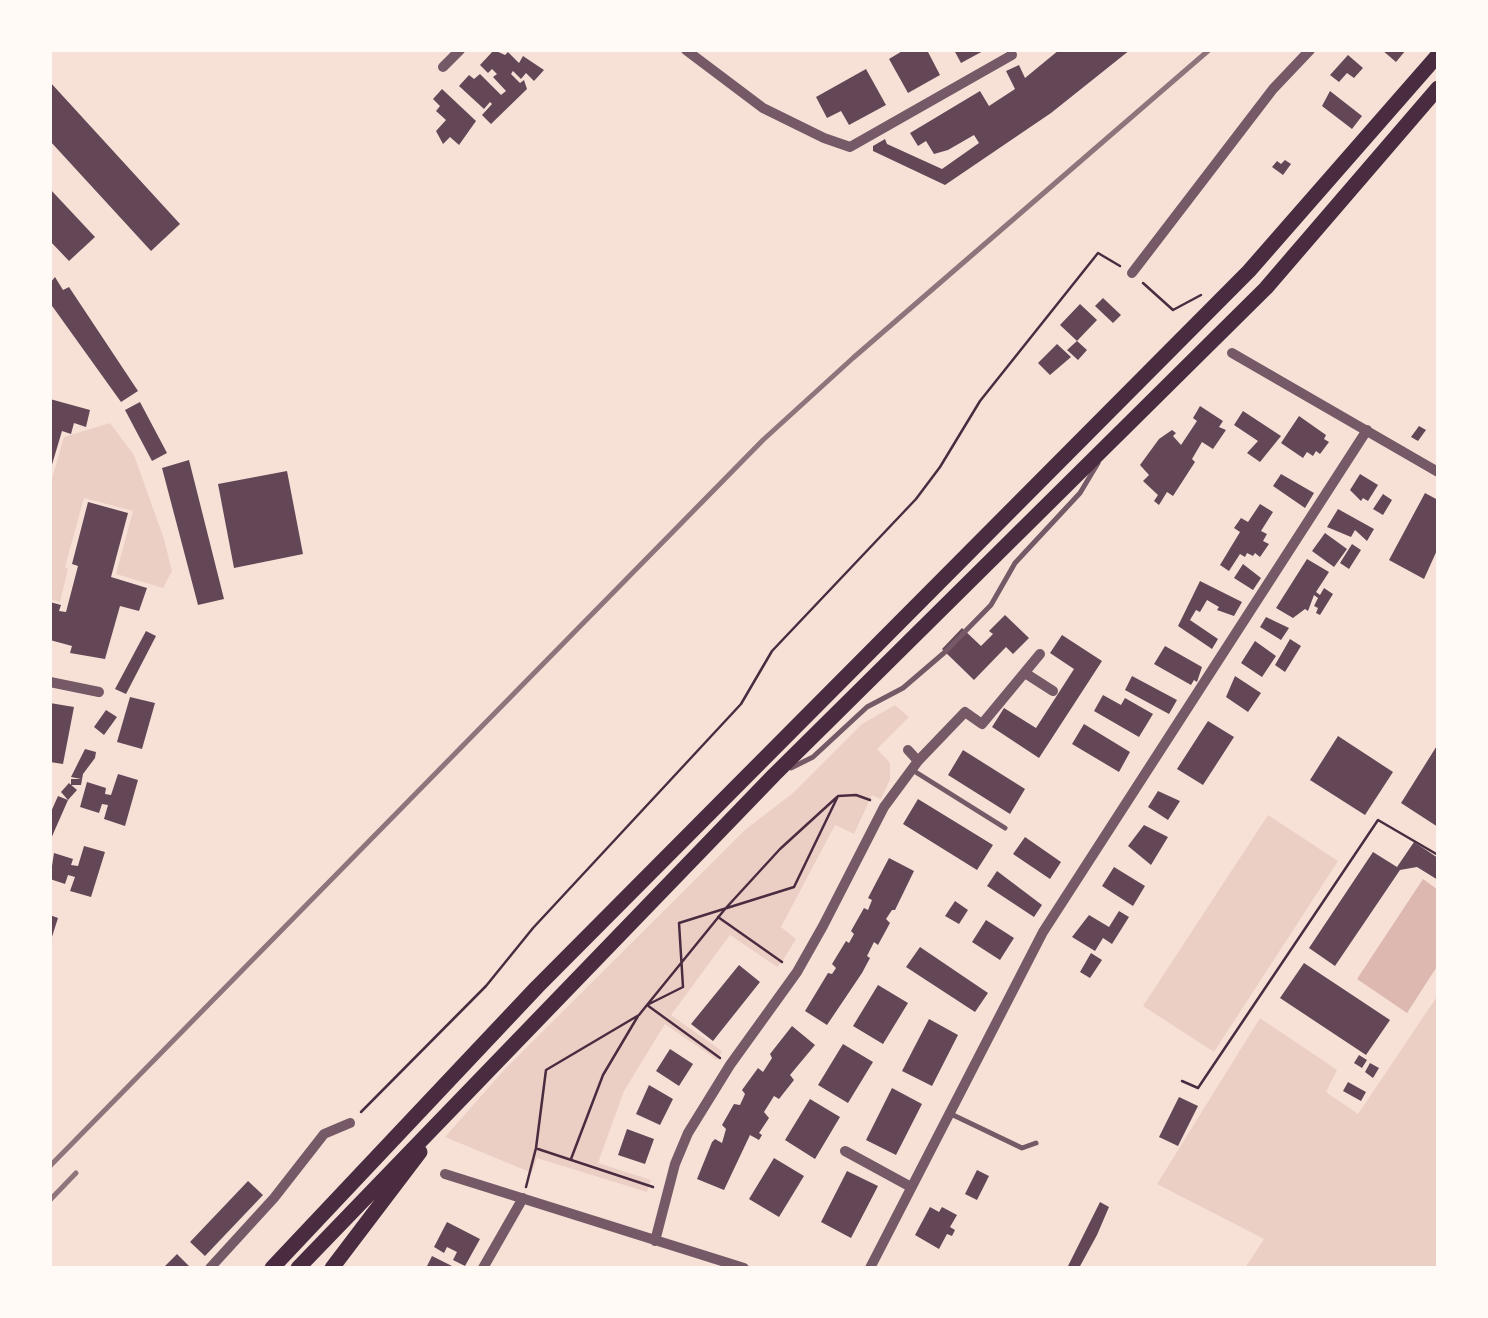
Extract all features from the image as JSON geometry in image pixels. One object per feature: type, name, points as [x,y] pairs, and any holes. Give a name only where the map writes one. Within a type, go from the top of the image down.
[{"type":"highway","points":[[272,1268],[537,987],[1249,271],[1438,55]]},
{"type":"highway","points":[[298,1268],[774,775],[1266,288],[1438,88]]},
{"type":"highway","points":[[332,1268],[462,1098]]},
{"type":"street","points":[[443,68],[460,50]]},
{"type":"street","points":[[686,50],[763,108],[824,138],[850,146],[1012,55]]},
{"type":"street","points":[[1132,273],[1273,89],[1310,50]]},
{"type":"street","points":[[1232,353],[1438,472]]},
{"type":"street","points":[[870,1268],[1044,932],[1367,430]]},
{"type":"street","points":[[655,1241],[688,1133],[730,1065],[797,972],[841,895],[884,807],[914,765],[965,712],[982,724],[1040,654]]},
{"type":"street","points":[[1024,673],[1054,691]]},
{"type":"street","points":[[50,682],[99,692]]},
{"type":"street","points":[[908,750],[914,765]]},
{"type":"street","points":[[210,1268],[274,1198],[324,1134],[350,1124]]},
{"type":"street","points":[[845,1150],[911,1187]]},
{"type":"street","points":[[445,1174],[744,1268]]},
{"type":"street","points":[[483,1268],[523,1198]]},
{"type":"lane","points":[[774,775],[813,758],[867,707],[903,688],[945,652],[991,605],[1015,563],[1080,493],[1110,444]]},
{"type":"lane","points":[[914,765],[1005,828]]},
{"type":"lane","points":[[948,1113],[1022,1148],[1036,1143]]},
{"type":"path","points":[[350,1124],[486,986],[534,928],[741,704],[772,652],[916,499],[980,402],[1098,252],[1132,273],[1173,310],[1208,292]]},
{"type":"path","points":[[570,1159],[604,1075],[639,1015],[682,960],[780,849],[838,796],[856,795],[870,800]]},
{"type":"path","points":[[647,1005],[684,987],[679,923],[794,887],[838,796]]},
{"type":"path","points":[[1182,1081],[1198,1088],[1378,820],[1438,855]]},
{"type":"path","points":[[718,917],[782,962]]},
{"type":"path","points":[[647,1005],[730,1065]]},
{"type":"path","points":[[523,1198],[536,1148],[546,1070],[639,1015]]},
{"type":"path","points":[[536,1148],[649,1184],[668,1194]]},
{"type":"shaded area","points":[[110,423],[134,455],[172,571],[163,588],[116,574],[133,511],[84,498],[60,602],[50,599],[50,485],[64,437]]},
{"type":"shaded area","points":[[895,705],[909,717],[877,749],[890,763],[890,779],[881,799],[872,795],[854,834],[835,825],[781,927],[796,939],[782,962],[777,967],[730,935],[671,1015],[722,1051],[717,1060],[665,1024],[624,1091],[598,1163],[651,1180],[647,1192],[537,1158],[532,1173],[445,1137],[504,1070],[746,829],[793,793],[862,724]]},
{"type":"shaded area","points":[[1268,815],[1338,861],[1214,1052],[1143,1006]]},
{"type":"shaded area","points":[[1423,879],[1438,890],[1438,965],[1407,1013],[1357,979]]},
{"type":"shaded area","points":[[1438,995],[1438,1268],[1245,1268],[1264,1239],[1157,1184],[1260,1018],[1337,1070],[1326,1092],[1358,1114]]},
{"type":"building","points":[[494,50],[505,55],[508,52],[519,63],[523,56],[544,70],[534,81],[526,73],[521,79],[513,71],[511,74],[520,83],[524,80],[527,89],[491,124],[482,115],[492,104],[484,109],[459,86],[469,75],[474,79],[480,74],[501,95],[506,91],[493,77],[497,74],[492,69],[488,73],[480,65]]},
{"type":"building","points":[[904,50],[927,50],[940,75],[908,93],[889,59]]},
{"type":"building","points":[[954,50],[985,50],[961,63]]},
{"type":"building","points":[[1059,50],[1130,50],[1051,113],[945,185],[873,151],[873,146],[885,139],[887,144],[942,169],[979,143],[974,135],[934,154],[926,141],[918,146],[910,133],[980,91],[989,106],[1015,89],[1006,71],[1019,65],[1025,78]]},
{"type":"building","points":[[1382,50],[1406,50],[1396,62]]},
{"type":"building","points":[[1348,55],[1363,68],[1354,78],[1347,73],[1339,82],[1330,75]]},
{"type":"building","points":[[866,69],[886,105],[849,125],[841,111],[827,118],[816,97]]},
{"type":"building","points":[[50,82],[180,224],[151,251],[50,141]]},
{"type":"building","points":[[442,89],[476,121],[459,145],[450,137],[443,144],[436,131],[446,120],[436,111],[440,106],[433,99]]},
{"type":"building","points":[[1330,91],[1362,116],[1352,129],[1322,106]]},
{"type":"building","points":[[1285,160],[1291,164],[1283,175],[1272,167]]},
{"type":"building","points":[[50,189],[95,237],[69,261],[50,241]]},
{"type":"building","points":[[55,277],[63,290],[69,287],[138,391],[121,402],[50,303],[50,283]]},
{"type":"building","points":[[1103,298],[1121,315],[1113,323],[1095,306]]},
{"type":"building","points":[[1080,304],[1097,320],[1077,341],[1060,325]]},
{"type":"building","points":[[1077,341],[1087,350],[1078,360],[1067,350]]},
{"type":"building","points":[[1057,344],[1071,357],[1050,375],[1038,363]]},
{"type":"building","points":[[50,399],[90,410],[86,427],[74,423],[71,434],[62,431],[51,468]]},
{"type":"building","points":[[140,402],[167,453],[152,461],[125,410]]},
{"type":"building","points":[[1200,406],[1223,421],[1219,427],[1226,430],[1213,449],[1202,442],[1192,459],[1195,462],[1173,496],[1167,492],[1159,505],[1154,501],[1158,495],[1143,481],[1149,475],[1140,465],[1159,439],[1172,430],[1181,445],[1197,421],[1193,418]]},
{"type":"building","points":[[1243,411],[1281,436],[1260,462],[1247,453],[1258,441],[1234,425]]},
{"type":"building","points":[[1299,416],[1326,435],[1324,439],[1329,442],[1320,454],[1316,451],[1313,456],[1307,452],[1303,458],[1281,443]]},
{"type":"building","points":[[1419,426],[1426,430],[1418,441],[1411,437]]},
{"type":"building","points":[[189,460],[224,599],[198,605],[162,468]]},
{"type":"building","points":[[287,471],[303,554],[234,568],[218,484]]},
{"type":"building","points":[[1281,474],[1314,493],[1305,508],[1273,486]]},
{"type":"building","points":[[1360,474],[1378,485],[1368,501],[1361,501],[1350,490]]},
{"type":"building","points":[[1425,493],[1438,500],[1438,548],[1424,579],[1389,560]]},
{"type":"building","points":[[1383,494],[1392,500],[1383,515],[1373,509]]},
{"type":"building","points":[[88,502],[128,513],[111,577],[147,588],[139,611],[120,606],[105,659],[70,653],[72,646],[50,640],[50,602],[61,605],[59,611],[66,612],[78,566],[72,564]]},
{"type":"building","points":[[1260,504],[1273,512],[1261,531],[1267,534],[1263,541],[1269,544],[1260,557],[1255,553],[1245,557],[1240,554],[1229,571],[1220,565],[1240,532],[1234,528],[1241,518],[1248,522]]},
{"type":"building","points":[[1338,509],[1374,529],[1367,541],[1355,530],[1351,537],[1327,527]]},
{"type":"building","points":[[1325,533],[1347,549],[1334,567],[1312,551]]},
{"type":"building","points":[[1352,544],[1361,550],[1349,569],[1340,563]]},
{"type":"building","points":[[1307,559],[1329,572],[1316,592],[1320,595],[1324,588],[1333,594],[1320,615],[1316,613],[1318,598],[1314,595],[1308,611],[1305,609],[1293,618],[1276,608]]},
{"type":"building","points":[[1243,564],[1261,578],[1253,590],[1234,578]]},
{"type":"building","points":[[1200,581],[1242,602],[1234,616],[1217,610],[1219,607],[1207,600],[1200,612],[1196,610],[1190,620],[1218,639],[1212,649],[1178,626]]},
{"type":"building","points":[[1005,615],[1029,638],[1013,654],[1006,647],[974,680],[942,649],[962,628],[981,646]]},
{"type":"building","points":[[1266,617],[1289,628],[1281,640],[1260,627]]},
{"type":"building","points":[[146,631],[156,636],[126,694],[115,689]]},
{"type":"building","points":[[1062,635],[1102,661],[1039,758],[992,727],[1004,708],[1036,728],[1074,669],[1050,653]]},
{"type":"building","points":[[1290,639],[1301,646],[1285,672],[1275,665]]},
{"type":"building","points":[[1255,641],[1276,656],[1262,677],[1241,663]]},
{"type":"building","points":[[1165,646],[1202,667],[1197,682],[1194,680],[1191,685],[1154,664]]},
{"type":"building","points":[[1132,676],[1177,700],[1169,714],[1125,690]]},
{"type":"building","points":[[1235,676],[1261,693],[1248,712],[1226,697]]},
{"type":"building","points":[[1103,695],[1121,705],[1125,698],[1153,714],[1139,737],[1094,711]]},
{"type":"building","points":[[130,697],[155,703],[142,749],[117,742]]},
{"type":"building","points":[[50,703],[74,707],[63,764],[50,762]]},
{"type":"building","points":[[106,710],[117,717],[104,735],[94,727]]},
{"type":"building","points":[[1208,721],[1234,737],[1203,785],[1177,769]]},
{"type":"building","points":[[1084,724],[1130,752],[1119,772],[1072,744]]},
{"type":"building","points":[[1338,736],[1393,772],[1365,815],[1310,780]]},
{"type":"building","points":[[1438,744],[1438,827],[1401,803]]},
{"type":"building","points":[[85,749],[96,752],[95,758],[83,774],[81,785],[71,785],[71,779],[81,779],[71,777]]},
{"type":"building","points":[[963,750],[1025,789],[1010,814],[948,775]]},
{"type":"building","points":[[118,774],[138,780],[125,826],[104,819],[108,805],[102,804],[99,813],[80,807],[87,782],[106,788],[105,794],[111,795]]},
{"type":"building","points":[[69,783],[77,790],[68,800],[61,792]]},
{"type":"building","points":[[1158,791],[1180,801],[1168,820],[1148,807]]},
{"type":"building","points":[[58,796],[68,800],[50,841],[50,814]]},
{"type":"building","points":[[918,799],[993,845],[977,870],[903,824]]},
{"type":"building","points":[[1144,825],[1168,837],[1151,865],[1128,846]]},
{"type":"building","points":[[1025,837],[1061,862],[1050,879],[1013,854]]},
{"type":"building","points":[[1414,842],[1438,858],[1438,880],[1417,867],[1400,870],[1335,966],[1309,948],[1373,852],[1397,867]]},
{"type":"building","points":[[84,846],[105,852],[91,897],[70,891],[75,877],[68,875],[65,884],[50,879],[54,853],[73,859],[71,865],[78,866]]},
{"type":"building","points":[[889,858],[914,871],[895,910],[886,919],[890,923],[878,945],[874,942],[862,973],[827,1025],[805,1011],[828,973],[836,968],[832,964],[846,941],[849,943],[864,908],[868,910],[872,900],[868,898]]},
{"type":"building","points":[[1114,867],[1145,886],[1133,906],[1102,886]]},
{"type":"building","points":[[997,871],[1042,905],[1034,917],[987,886]]},
{"type":"building","points":[[955,901],[968,910],[959,924],[945,916]]},
{"type":"building","points":[[1119,911],[1129,917],[1112,944],[1103,938],[1095,951],[1072,937],[1089,915],[1109,927]]},
{"type":"building","points":[[50,915],[58,918],[51,940],[50,940]]},
{"type":"building","points":[[986,920],[1014,938],[1000,960],[972,942]]},
{"type":"building","points":[[920,947],[988,993],[975,1012],[906,967]]},
{"type":"building","points":[[1091,953],[1102,960],[1090,978],[1080,972]]},
{"type":"building","points":[[1304,963],[1390,1020],[1366,1055],[1280,998]]},
{"type":"building","points":[[739,965],[760,982],[713,1041],[691,1024]]},
{"type":"building","points":[[878,985],[908,1003],[883,1044],[853,1026]]},
{"type":"building","points":[[929,1019],[958,1035],[932,1086],[902,1071]]},
{"type":"building","points":[[792,1026],[815,1045],[790,1075],[794,1080],[779,1099],[774,1096],[764,1112],[769,1118],[759,1140],[750,1135],[724,1190],[697,1179],[712,1142],[715,1139],[722,1143],[726,1129],[722,1125],[734,1104],[740,1105],[745,1094],[742,1090],[758,1068],[763,1072],[772,1058],[770,1054]]},
{"type":"building","points":[[843,1044],[873,1062],[848,1103],[818,1085]]},
{"type":"building","points":[[670,1049],[693,1064],[679,1086],[656,1071]]},
{"type":"building","points":[[1359,1055],[1367,1060],[1362,1068],[1354,1063]]},
{"type":"building","points":[[1370,1063],[1379,1068],[1373,1078],[1365,1072]]},
{"type":"building","points":[[1348,1082],[1366,1092],[1361,1101],[1343,1091]]},
{"type":"building","points":[[649,1085],[673,1099],[660,1125],[636,1114]]},
{"type":"building","points":[[892,1088],[922,1104],[896,1155],[866,1140]]},
{"type":"building","points":[[1179,1097],[1198,1106],[1178,1146],[1159,1137]]},
{"type":"building","points":[[810,1099],[840,1117],[815,1159],[785,1140]]},
{"type":"building","points":[[627,1129],[654,1139],[645,1164],[618,1155]]},
{"type":"building","points":[[774,1158],[804,1176],[779,1217],[749,1199]]},
{"type":"building","points":[[977,1170],[989,1176],[977,1200],[965,1194]]},
{"type":"building","points":[[847,1171],[878,1186],[851,1238],[821,1222]]},
{"type":"building","points":[[248,1181],[263,1195],[205,1256],[190,1242]]},
{"type":"building","points":[[1100,1202],[1109,1207],[1097,1235],[1079,1268],[1067,1268]]},
{"type":"building","points":[[930,1207],[939,1212],[942,1207],[957,1215],[950,1227],[955,1230],[952,1236],[947,1234],[939,1249],[915,1235]]},
{"type":"building","points":[[447,1222],[480,1239],[465,1266],[453,1260],[457,1252],[447,1247],[444,1253],[434,1247]]},
{"type":"building","points":[[177,1254],[191,1268],[163,1268]]},
{"type":"building","points":[[432,1256],[456,1268],[426,1268]]},
{"type":"railway","points":[[50,1166],[763,440],[1209,50]]},
{"type":"railway","points":[[50,1200],[76,1173]]}]
